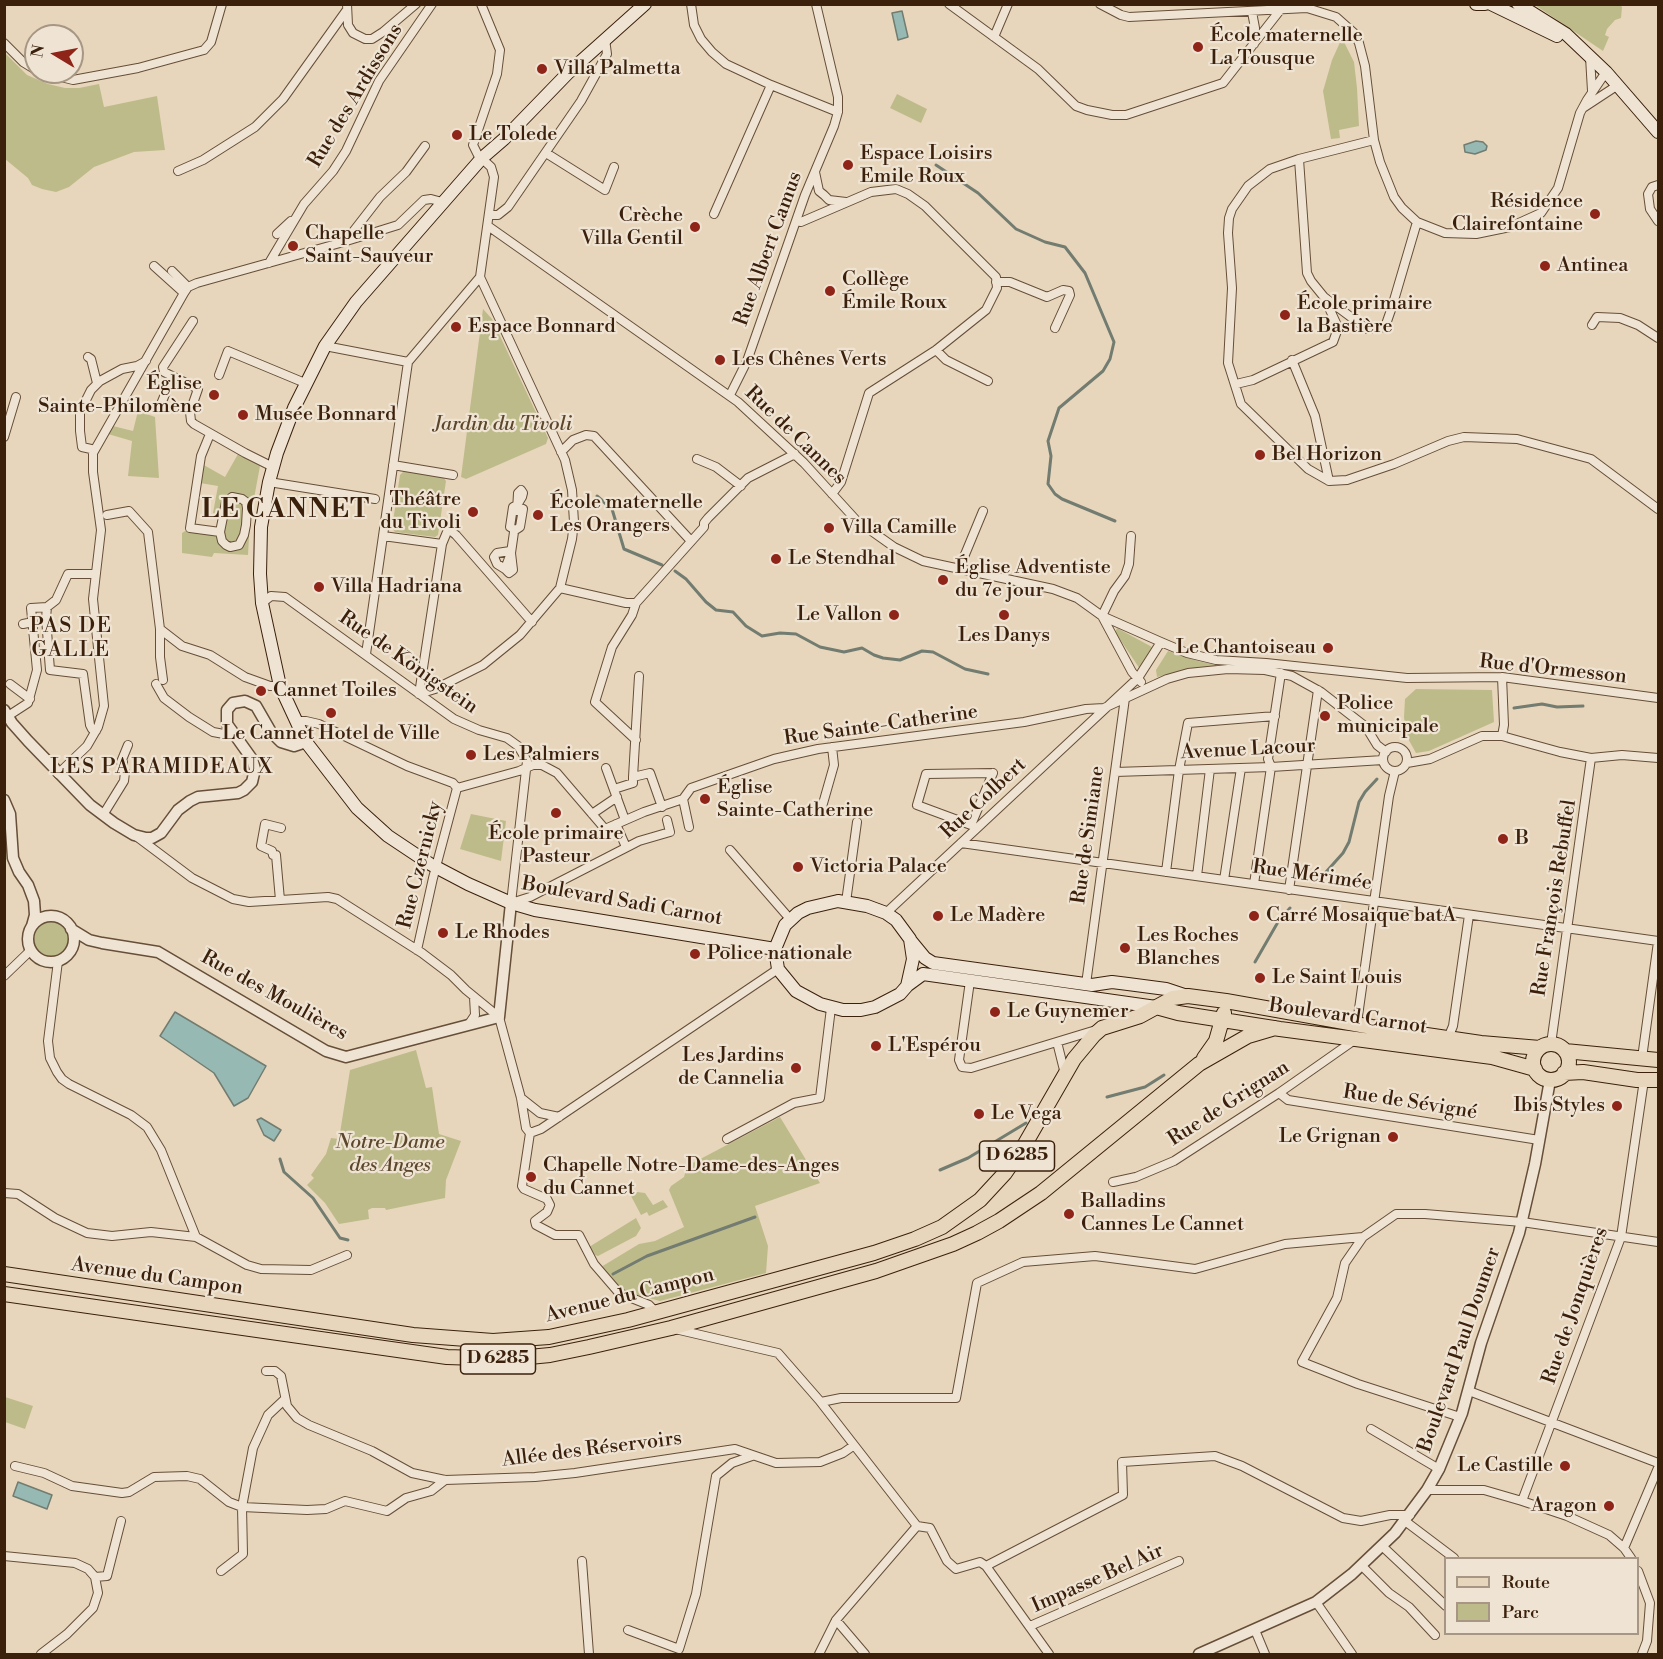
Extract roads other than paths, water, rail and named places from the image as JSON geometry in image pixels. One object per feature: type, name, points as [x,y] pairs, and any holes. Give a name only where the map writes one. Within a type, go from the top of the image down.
[{"type":"main road","name":"Boulevard Sadi Carnot","points":[[645,4],[563,78],[504,139],[482,158],[354,304],[325,346],[305,383],[269,482],[261,527],[262,603],[280,686],[295,722],[306,742],[357,808],[388,836],[436,868],[468,885],[511,903],[553,913],[775,949]]},
{"type":"main road","points":[[1476,4],[1485,4]]},
{"type":"main road","points":[[1491,4],[1576,44]]},
{"type":"main road","points":[[1518,4],[1547,21],[1590,56],[1659,132]]},
{"type":"main road","points":[[846,902],[886,913],[896,920],[910,939],[913,959],[907,986],[900,994],[876,1007],[861,1010],[831,1008],[809,999],[796,990],[778,969],[775,949],[781,931],[798,913],[818,904],[846,902]]},
{"type":"main road","name":"Boulevard Carnot","points":[[910,939],[925,958],[933,963],[1086,984],[1118,983],[1166,989],[1188,996],[1448,1038],[1545,1046]]},
{"type":"main road","name":"Boulevard Carnot","points":[[907,986],[923,974],[1156,1007],[1178,1013],[1275,1028],[1492,1057],[1534,1069]]},
{"type":"main road","name":"Boulevard Carnot","points":[[1156,1007],[1173,998],[1188,996]]},
{"type":"main road","name":"Avenue du Campon","points":[[1199,1064],[1214,1046],[1226,1001]]},
{"type":"main road","name":"Avenue du Campon","points":[[4,1274],[413,1335],[473,1340],[520,1340],[580,1332],[874,1253],[942,1227],[969,1209],[1005,1173],[1081,1049],[1102,1028],[1140,1016],[1156,1007]]},
{"type":"main road","name":"Avenue du Campon","points":[[4,1294],[418,1353],[483,1359],[516,1359],[550,1355],[704,1319],[876,1271],[953,1244],[999,1221],[1041,1193],[1199,1064],[1248,1036],[1275,1028]]},
{"type":"main road","points":[[1652,1080],[1583,1072],[1564,1073],[1550,1080],[1541,1077],[1534,1069],[1533,1060],[1545,1046],[1556,1045],[1565,1051],[1659,1060]]},
{"type":"main road","points":[[1564,1073],[1568,1061],[1565,1051]]},
{"type":"street","points":[[84,78],[204,51],[211,42],[222,4]]},
{"type":"street","points":[[347,8],[348,25],[353,33],[360,38],[372,39],[416,4]]},
{"type":"street","name":"Rue des Ardissons","points":[[269,263],[304,204],[333,171],[355,132],[379,81],[432,4]]},
{"type":"street","points":[[366,654],[408,362],[480,277],[494,177],[491,167],[474,151],[473,145],[497,74],[500,50],[481,4]]},
{"type":"street","points":[[691,4],[694,25],[701,39],[712,52],[738,71],[838,112],[838,98],[816,4]]},
{"type":"street","points":[[950,4],[1038,69],[1076,106],[1087,111],[1126,116],[1223,82],[1281,9]]},
{"type":"street","points":[[994,37],[1008,4]]},
{"type":"street","points":[[1100,4],[1129,17],[1307,8],[1336,17],[1354,33],[1359,43],[1365,66],[1374,140],[1394,197],[1417,222],[1445,233],[1476,234],[1510,227],[1541,213],[1558,188],[1582,108],[1606,72]]},
{"type":"street","points":[[178,171],[203,160],[255,127],[283,99],[347,8]]},
{"type":"street","points":[[1252,12],[1255,28],[1254,44]]},
{"type":"street","points":[[489,215],[504,213],[581,100],[607,54],[605,39]]},
{"type":"street","points":[[4,43],[24,62]]},
{"type":"street","points":[[1590,56],[1592,91]]},
{"type":"street","points":[[714,214],[771,85]]},
{"type":"street","points":[[1582,108],[1617,85]]},
{"type":"street","name":"Rue Albert Camus","points":[[730,395],[747,361],[805,195],[838,112]]},
{"type":"street","points":[[1374,140],[1299,159],[1270,169],[1238,199],[1228,218],[1232,288],[1228,363],[1241,404],[1308,469],[1329,481],[1356,477],[1448,441],[1464,437],[1497,438],[1532,442],[1591,459],[1659,509]]},
{"type":"street","points":[[345,242],[380,197],[406,172],[425,146]]},
{"type":"street","points":[[546,153],[605,190],[614,167]]},
{"type":"street","points":[[1299,159],[1307,273],[1316,290],[1367,328],[1384,327],[1417,222]]},
{"type":"street","points":[[815,169],[819,190],[829,200],[830,206],[827,212]]},
{"type":"street","points":[[1659,185],[1652,187],[1648,194],[1650,209],[1659,221]]},
{"type":"street","points":[[796,221],[801,222],[880,189],[896,189],[925,206],[996,277],[997,288],[986,310],[936,350],[889,378],[869,393],[841,482],[832,494]]},
{"type":"street","points":[[805,195],[809,191],[819,190]]},
{"type":"street","points":[[58,774],[87,746],[102,718],[104,706],[93,599],[101,530],[93,472],[93,453],[186,290],[197,283],[345,242],[401,223],[424,200],[445,198]]},
{"type":"street","points":[[829,200],[846,202]]},
{"type":"street","points":[[278,234],[297,215]]},
{"type":"street","name":"Rue de Cannes","points":[[488,226],[730,395],[765,424],[856,520],[894,547],[923,561],[1053,589],[1077,598],[1102,616],[1187,653],[1216,660],[1407,678]]},
{"type":"street","points":[[154,266],[186,290]]},
{"type":"street","points":[[172,271],[186,290]]},
{"type":"street","points":[[480,277],[561,452],[571,480],[574,522],[560,588],[532,622],[520,635],[483,665],[435,689],[419,694],[445,533],[453,532],[532,622]]},
{"type":"street","points":[[996,282],[1010,282],[1047,297],[1063,290],[1069,291],[1070,296],[1055,328]]},
{"type":"street","points":[[1236,384],[1253,380],[1326,346],[1336,337],[1336,323],[1324,297]]},
{"type":"street","points":[[1592,326],[1597,317],[1620,318],[1638,325],[1659,338]]},
{"type":"street","points":[[193,321],[163,367],[168,375],[198,389],[190,417],[194,424],[210,434],[273,466]]},
{"type":"street","points":[[325,346],[408,362]]},
{"type":"street","points":[[936,350],[946,360],[988,381]]},
{"type":"street","points":[[219,375],[228,351],[305,383]]},
{"type":"street","points":[[88,357],[91,359],[97,383]]},
{"type":"street","points":[[93,453],[91,449],[82,447],[80,418],[82,407],[97,383],[146,360]]},
{"type":"street","points":[[1292,360],[1315,416],[1329,481]]},
{"type":"street","points":[[159,409],[168,375]]},
{"type":"street","points":[[4,437],[16,397]]},
{"type":"street","points":[[210,434],[201,456],[190,528],[220,532]]},
{"type":"street","points":[[561,452],[573,440],[586,435],[594,436],[691,541]]},
{"type":"street","points":[[636,740],[595,702],[612,647],[632,615],[636,603],[704,527],[708,518],[748,478],[795,454]]},
{"type":"street","points":[[697,459],[716,466],[741,486]]},
{"type":"street","points":[[393,465],[453,475]]},
{"type":"street","points":[[269,482],[375,499],[386,517]]},
{"type":"street","points":[[375,499],[390,484]]},
{"type":"street","points":[[232,497],[238,497],[246,502],[246,525],[242,541],[234,547],[225,545],[220,532],[226,502],[232,497]]},
{"type":"street","points":[[511,551],[500,551],[494,557],[497,564],[505,569],[511,551],[514,529],[510,527],[513,507],[518,505]]},
{"type":"street","points":[[107,515],[129,510],[148,532],[160,629],[160,682],[164,698],[213,732],[232,733]]},
{"type":"street","points":[[959,569],[983,511]]},
{"type":"street","points":[[246,525],[261,527]]},
{"type":"street","points":[[383,536],[442,544]]},
{"type":"street","points":[[1102,616],[1114,591],[1125,576],[1129,564],[1131,536]]},
{"type":"street","points":[[95,574],[68,574],[56,600],[47,608],[31,609],[37,672],[30,699],[25,706],[7,717],[58,774],[90,805],[192,878],[229,898],[249,902],[328,897],[337,899],[417,950],[451,975],[499,1017]]},
{"type":"street","points":[[560,588],[626,603],[636,603]]},
{"type":"street","name":"Rue de Königstein","points":[[262,603],[270,596],[285,597],[462,724],[513,741],[526,757],[526,768]]},
{"type":"street","points":[[37,672],[49,674],[50,670],[47,608]]},
{"type":"street","name":"Rue de Cannes","points":[[1102,616],[1137,678],[1147,687]]},
{"type":"street","points":[[22,624],[33,622]]},
{"type":"street","points":[[160,629],[183,646],[210,655],[245,677],[270,686],[280,686]]},
{"type":"street","name":"Rue Colbert","points":[[886,913],[961,843],[973,827],[1104,708],[1124,694],[1144,672],[1161,642]]},
{"type":"street","points":[[1306,684],[1307,674],[1311,668]]},
{"type":"street","points":[[1147,687],[1178,676],[1202,671],[1238,669],[1292,676],[1318,690],[1365,727],[1384,756],[1388,769],[1395,771],[1402,769],[1407,763],[1407,756],[1401,748],[1391,748],[1384,756]]},
{"type":"street","points":[[50,670],[83,674],[90,725],[96,731]]},
{"type":"street","points":[[1254,884],[1271,767],[1268,759],[1281,673]]},
{"type":"street","points":[[592,814],[616,793],[633,783],[639,676]]},
{"type":"street","points":[[1502,677],[1504,725],[1502,736]]},
{"type":"street","name":"Rue d'Ormesson","points":[[1407,678],[1502,677],[1659,698]]},
{"type":"street","points":[[10,684],[30,699]]},
{"type":"street","name":"Rue Colbert","points":[[1124,694],[1147,687]]},
{"type":"street","points":[[1289,890],[1318,690]]},
{"type":"street","name":"Rue de Simiane","points":[[1086,984],[1124,694]]},
{"type":"street","points":[[134,835],[146,838],[157,836],[178,810],[190,801],[238,793],[248,787],[255,776],[254,764],[232,733],[226,720],[227,710],[232,704],[245,701],[260,710],[271,732],[281,742],[294,746],[306,742]]},
{"type":"street","name":"Rue Sainte-Catherine","points":[[616,824],[683,799],[691,788],[774,759],[832,747],[1024,722],[1104,708]]},
{"type":"street","points":[[1166,872],[1179,770],[1188,723],[1275,716]]},
{"type":"street","points":[[295,722],[306,721],[319,724],[407,766],[453,783],[457,788],[537,764],[556,773],[604,829],[616,824],[626,847]]},
{"type":"street","points":[[1407,763],[1430,759],[1482,736],[1502,736],[1591,758],[1622,755],[1659,758]]},
{"type":"street","points":[[103,815],[124,781],[125,772],[122,771],[123,762],[121,762],[128,745]]},
{"type":"street","points":[[822,807],[834,765],[832,747]]},
{"type":"street","name":"Avenue Lacour","points":[[1115,772],[1271,767],[1384,756]]},
{"type":"street","name":"Rue François Rebuffel","points":[[1545,1046],[1568,929],[1591,758]]},
{"type":"street","points":[[526,768],[499,1017],[521,1098],[526,1128],[530,1133],[522,1186],[547,1198],[550,1205],[547,1212],[535,1221],[536,1225],[555,1236],[579,1235],[594,1264],[619,1293],[649,1305],[656,1312]]},
{"type":"street","points":[[606,768],[625,820]]},
{"type":"street","points":[[1224,880],[1241,768]]},
{"type":"street","points":[[1197,876],[1210,769]]},
{"type":"street","points":[[1357,1023],[1395,771]]},
{"type":"street","points":[[633,777],[650,773],[664,808]]},
{"type":"street","points":[[993,773],[973,827],[917,806],[926,774],[993,773]]},
{"type":"street","name":"Rue Czernicky","points":[[417,950],[457,788]]},
{"type":"street","points":[[683,799],[690,827]]},
{"type":"street","points":[[4,800],[10,814],[13,858],[34,901],[35,915],[28,938],[31,950],[40,959],[46,961],[58,961],[70,951],[73,944],[68,924],[56,917],[43,918],[32,926]]},
{"type":"street","points":[[511,903],[530,897],[639,841],[670,832],[667,820]]},
{"type":"street","points":[[846,902],[857,822]]},
{"type":"street","points":[[280,900],[276,855],[261,846],[266,824],[281,828]]},
{"type":"street","name":"Rue Mérimée","points":[[961,843],[1659,941]]},
{"type":"street","points":[[730,850],[790,919]]},
{"type":"street","points":[[1448,1038],[1453,1026],[1469,915]]},
{"type":"street","name":"Rue des Moulières","points":[[71,930],[89,940],[149,950],[172,958],[336,1055],[353,1056],[499,1017]]},
{"type":"street","points":[[1642,1058],[1659,941]]},
{"type":"street","name":"Rue des Moulières","points":[[70,951],[102,943]]},
{"type":"street","points":[[4,976],[31,950]]},
{"type":"street","points":[[58,961],[48,1041],[50,1058],[62,1078],[84,1092],[131,1115],[147,1127],[161,1150],[196,1236]]},
{"type":"street","points":[[530,1133],[541,1130],[778,969]]},
{"type":"street","points":[[970,981],[959,1060],[962,1067],[971,1068],[1102,1028]]},
{"type":"street","points":[[469,1024],[475,1015],[474,997]]},
{"type":"street","points":[[727,1139],[794,1103],[820,1098],[831,1008]]},
{"type":"street","name":"Rue de Grignan","points":[[1113,1182],[1136,1177],[1174,1161],[1279,1093],[1356,1039]]},
{"type":"street","points":[[1057,1042],[1065,1074]]},
{"type":"street","name":"Boulevard Paul Doumer","points":[[1198,1654],[1316,1602],[1382,1546],[1408,1518],[1427,1490],[1439,1469],[1460,1417],[1481,1343],[1522,1222],[1550,1080]]},
{"type":"street","name":"Rue de Jonquières","points":[[1522,1501],[1621,1237],[1652,1080]]},
{"type":"street","name":"Rue de Sévigné","points":[[1279,1093],[1288,1100],[1539,1140]]},
{"type":"street","points":[[521,1098],[540,1113],[559,1117]]},
{"type":"street","points":[[4,1193],[18,1194],[55,1218],[87,1233],[112,1236],[151,1232],[196,1236],[247,1264],[261,1269],[311,1270],[347,1255]]},
{"type":"street","points":[[1460,1417],[1368,1387],[1302,1362],[1337,1298],[1345,1263],[1364,1237],[1396,1214],[1425,1214],[1522,1222],[1659,1242]]},
{"type":"street","points":[[821,1402],[841,1398],[956,1398],[977,1283],[1023,1262],[1095,1256],[1195,1269],[1285,1244],[1364,1237]]},
{"type":"street","points":[[704,1319],[702,1329],[713,1336]]},
{"type":"street","points":[[671,1328],[778,1353],[821,1402],[917,1526],[930,1528],[947,1561],[956,1569],[980,1562],[986,1566],[1049,1654]]},
{"type":"street","name":"Allée des Réservoirs","points":[[266,1371],[275,1371],[281,1376],[284,1400],[290,1412],[309,1425],[372,1451],[412,1473],[445,1480],[575,1473],[735,1449],[776,1463],[820,1462],[843,1454],[854,1446]]},
{"type":"street","points":[[1469,1391],[1659,1463]]},
{"type":"street","points":[[221,1571],[243,1554],[242,1508],[253,1448],[268,1415],[284,1400]]},
{"type":"street","points":[[1371,1429],[1439,1469]]},
{"type":"street","points":[[628,1630],[679,1649],[696,1594],[716,1476],[732,1463],[753,1456]]},
{"type":"street","points":[[986,1566],[1123,1495],[1122,1462],[1215,1456],[1242,1466],[1342,1518],[1361,1521],[1390,1515],[1408,1518],[1453,1557]]},
{"type":"street","points":[[15,1466],[44,1473],[72,1486],[122,1493],[129,1492],[154,1477],[194,1477],[206,1483],[229,1502],[242,1508],[326,1509],[345,1501],[387,1511],[406,1497],[431,1491],[445,1480]]},
{"type":"street","points":[[1624,1548],[1659,1468]]},
{"type":"street","points":[[1427,1490],[1484,1490],[1522,1501],[1567,1516],[1609,1535],[1624,1548],[1629,1557]]},
{"type":"street","points":[[95,1577],[107,1576],[121,1521]]},
{"type":"street","points":[[819,1654],[836,1620],[917,1526]]},
{"type":"street","points":[[1382,1546],[1444,1604]]},
{"type":"street","points":[[4,1556],[75,1563],[88,1569],[95,1577],[98,1593],[93,1608],[67,1634],[41,1654]]},
{"type":"street","points":[[582,1561],[589,1654]]},
{"type":"street","name":"Impasse Bel Air","points":[[1030,1626],[1179,1562]]},
{"type":"street","points":[[1361,1565],[1389,1593],[1409,1607],[1435,1635]]},
{"type":"street","points":[[1639,1574],[1650,1603],[1647,1641],[1642,1654]]},
{"type":"street","points":[[1316,1602],[1352,1654]]},
{"type":"street","points":[[836,1620],[865,1654]]},
{"type":"street","points":[[1255,1630],[1265,1654]]},
{"type":"water","points":[[902,11],[908,37],[898,40],[892,13]]},
{"type":"water","points":[[1476,141],[1483,142],[1487,146],[1486,150],[1475,154],[1465,152],[1464,145]]},
{"type":"water","points":[[175,1012],[266,1066],[248,1098],[234,1106],[214,1073],[160,1036]]},
{"type":"water","points":[[261,1118],[281,1130],[274,1141],[264,1135],[257,1120]]},
{"type":"water","points":[[18,1482],[52,1495],[47,1509],[13,1496]]},
{"type":"waterway","points":[[936,165],[978,193],[1016,229],[1045,242],[1065,247],[1085,273],[1114,342],[1110,359],[1103,371],[1059,408],[1048,441],[1051,456],[1048,484],[1062,499],[1115,521]]},
{"type":"waterway","points":[[597,496],[612,509],[624,549],[662,565]]},
{"type":"waterway","points":[[675,571],[716,610],[733,612],[746,626],[762,636],[780,633],[796,634],[820,647],[844,652],[862,648],[883,658],[900,660],[922,651],[933,652],[965,669],[988,674]]},
{"type":"waterway","points":[[1514,708],[1542,704],[1557,707],[1583,706]]},
{"type":"waterway","points":[[1318,881],[1343,853],[1349,842],[1359,802],[1377,779]]},
{"type":"waterway","points":[[1255,962],[1278,922],[1290,908]]},
{"type":"waterway","points":[[1107,1097],[1145,1087],[1164,1075]]},
{"type":"waterway","points":[[940,1170],[968,1158],[1026,1123]]},
{"type":"waterway","points":[[280,1159],[284,1172],[313,1198],[340,1238],[348,1240]]},
{"type":"waterway","points":[[613,1274],[647,1256],[755,1217]]},
{"type":"place","name":"École maternelle La Tousque","points":[[1198,47]]},
{"type":"place","name":"Villa Palmetta","points":[[542,69]]},
{"type":"place","name":"Le Tolede","points":[[457,135]]},
{"type":"place","name":"Espace Loisirs Emile Roux","points":[[848,165]]},
{"type":"place","name":"Résidence Clairefontaine","points":[[1595,214]]},
{"type":"place","name":"Crèche Villa Gentil","points":[[695,227]]},
{"type":"place","name":"Chapelle Saint-Sauveur","points":[[293,246]]},
{"type":"place","name":"Antinea","points":[[1545,266]]},
{"type":"place","name":"Collège Émile Roux","points":[[830,291]]},
{"type":"place","name":"École primaire la Bastière","points":[[1285,315]]},
{"type":"place","name":"Espace Bonnard","points":[[456,327]]},
{"type":"place","name":"Les Chênes Verts","points":[[720,360]]},
{"type":"place","name":"Église Sainte-Philomène","points":[[214,395]]},
{"type":"place","name":"Musée Bonnard","points":[[243,415]]},
{"type":"place","name":"Bel Horizon","points":[[1260,455]]},
{"type":"place","name":"Théâtre du Tivoli","points":[[473,512]]},
{"type":"place","name":"École maternelle Les Orangers","points":[[538,515]]},
{"type":"place","name":"Villa Camille","points":[[829,528]]},
{"type":"place","name":"Le Stendhal","points":[[776,559]]},
{"type":"place","name":"Église Adventiste du 7e jour","points":[[943,580]]},
{"type":"place","name":"Villa Hadriana","points":[[319,587]]},
{"type":"place","name":"Le Vallon","points":[[894,615]]},
{"type":"place","name":"Les Danys","points":[[1004,615]]},
{"type":"place","name":"Le Chantoiseau","points":[[1328,648]]},
{"type":"place","name":"Cannet Toiles","points":[[261,691]]},
{"type":"place","name":"Le Cannet Hotel de Ville","points":[[331,713]]},
{"type":"place","name":"Police municipale","points":[[1325,716]]},
{"type":"place","name":"Les Palmiers","points":[[471,755]]},
{"type":"place","name":"Église Sainte-Catherine","points":[[705,799]]},
{"type":"place","name":"École primaire Pasteur","points":[[556,813]]},
{"type":"place","name":"B","points":[[1503,839]]},
{"type":"place","name":"Victoria Palace","points":[[798,867]]},
{"type":"place","name":"Le Madère","points":[[938,916]]},
{"type":"place","name":"Carré Mosaique batA","points":[[1254,916]]},
{"type":"place","name":"Le Rhodes","points":[[443,933]]},
{"type":"place","name":"Les Roches Blanches","points":[[1125,948]]},
{"type":"place","name":"Police nationale","points":[[695,954]]},
{"type":"place","name":"Le Saint Louis","points":[[1260,978]]},
{"type":"place","name":"Le Guynemer","points":[[995,1012]]},
{"type":"place","name":"L'Espérou","points":[[876,1046]]},
{"type":"place","name":"Les Jardins de Cannelia","points":[[796,1068]]},
{"type":"place","name":"Ibis Styles","points":[[1617,1106]]},
{"type":"place","name":"Le Vega","points":[[979,1114]]},
{"type":"place","name":"Le Grignan","points":[[1393,1137]]},
{"type":"place","name":"Chapelle Notre-Dame-des-Anges du Cannet","points":[[531,1177]]},
{"type":"place","name":"Balladins Cannes Le Cannet","points":[[1069,1214]]},
{"type":"place","name":"Le Castille","points":[[1565,1466]]},
{"type":"place","name":"Aragon","points":[[1609,1506]]},
{"type":"district","name":"LE CANNET","points":[[286,511]]},
{"type":"district","name":"PAS DE GALLE","points":[[71,639]]},
{"type":"district","name":"LES PARAMIDEAUX","points":[[162,768]]},
{"type":"park label","name":"Jardin du Tivoli","points":[[503,425]]},
{"type":"park label","name":"Notre-Dame des Anges","points":[[390,1154]]}]
